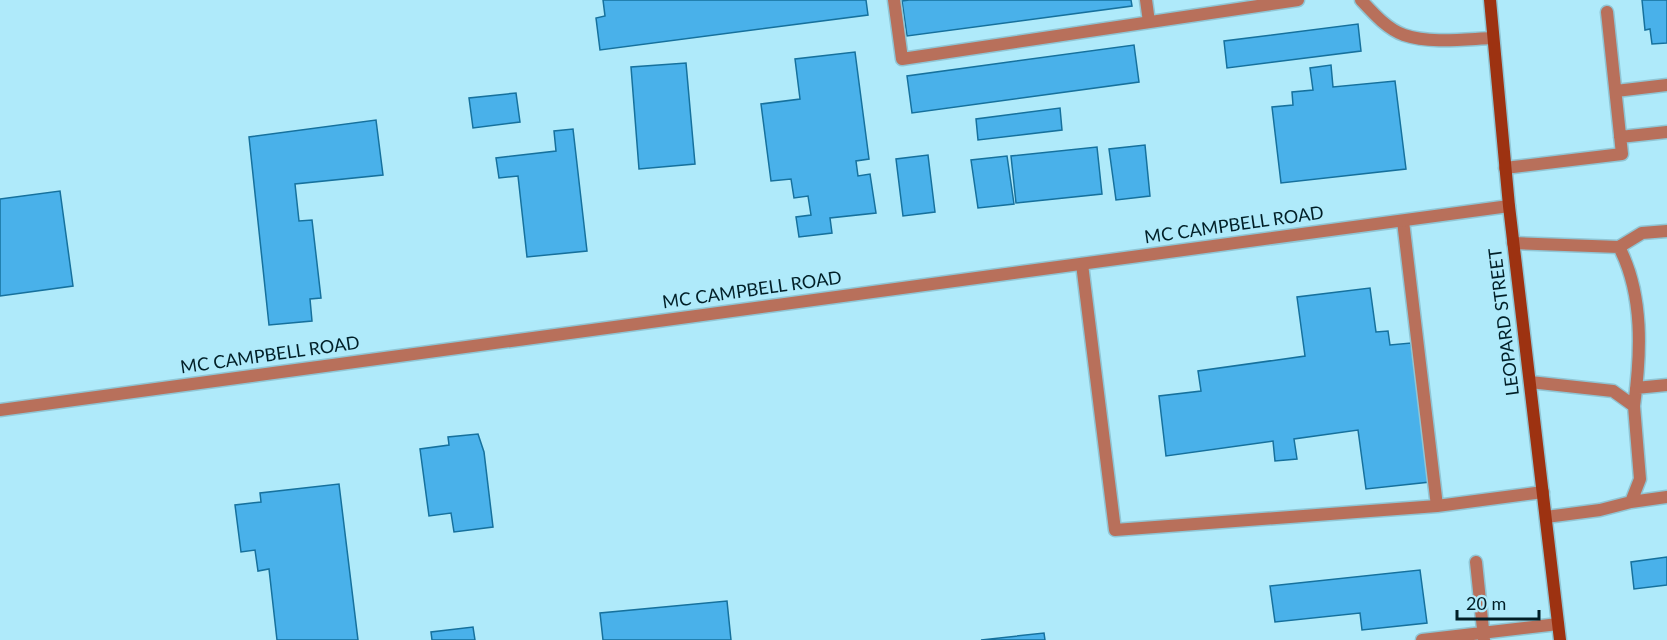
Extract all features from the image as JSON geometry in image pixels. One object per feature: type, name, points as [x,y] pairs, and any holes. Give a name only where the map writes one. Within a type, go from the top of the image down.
[{"type":"main road","name":"LEOPARD STREET","points":[[1490,0],[1513,243],[1560,640]]},
{"type":"street","points":[[894,0],[902,59],[1298,0]]},
{"type":"street","points":[[1146,0],[1149,22]]},
{"type":"street","points":[[1361,0],[1379,19],[1404,35],[1440,40],[1493,38]]},
{"type":"street","points":[[1505,168],[1622,154],[1607,12]]},
{"type":"street","points":[[1616,91],[1667,85]]},
{"type":"street","points":[[1620,137],[1667,132]]},
{"type":"street","name":"MC CAMPBELL ROAD","points":[[0,410],[1509,206]]},
{"type":"street","points":[[1403,220],[1437,506]]},
{"type":"street","points":[[1513,243],[1620,247],[1642,233],[1667,231]]},
{"type":"street","points":[[1620,247],[1626,259],[1636,294],[1639,370],[1634,406],[1640,479],[1631,502]]},
{"type":"street","points":[[1082,264],[1115,530],[1437,506],[1543,492]]},
{"type":"street","points":[[1530,382],[1613,391],[1634,406]]},
{"type":"street","points":[[1636,388],[1667,385]]},
{"type":"street","points":[[1546,517],[1600,510],[1631,502],[1667,497]]},
{"type":"street","points":[[1476,562],[1484,636]]},
{"type":"street","points":[[1422,640],[1484,636],[1558,624]]},
{"type":"building","points":[[603,0],[866,0],[868,15],[600,50],[596,18],[605,16]]},
{"type":"building","points":[[1131,0],[1132,6],[907,36],[902,1]]},
{"type":"building","points":[[1642,0],[1667,0],[1667,43],[1652,44],[1650,29],[1645,30]]},
{"type":"building","points":[[1358,24],[1361,51],[1227,68],[1224,41]]},
{"type":"building","points":[[1134,45],[1139,82],[912,113],[907,76]]},
{"type":"building","points":[[855,52],[869,159],[856,161],[858,176],[870,174],[876,213],[830,218],[832,233],[799,237],[796,217],[811,215],[808,196],[794,198],[791,179],[771,181],[761,104],[800,99],[795,59]]},
{"type":"building","points":[[686,63],[695,164],[639,169],[631,67]]},
{"type":"building","points":[[1331,65],[1333,87],[1395,81],[1406,169],[1281,183],[1272,107],[1293,105],[1292,92],[1313,90],[1310,68]]},
{"type":"building","points":[[516,93],[520,122],[473,128],[469,98]]},
{"type":"building","points":[[1060,108],[1062,130],[978,140],[976,119]]},
{"type":"building","points":[[376,120],[383,175],[295,184],[299,221],[312,220],[321,298],[310,299],[312,321],[269,325],[249,137]]},
{"type":"building","points":[[573,129],[587,251],[527,257],[518,176],[499,178],[496,158],[556,151],[554,131]]},
{"type":"building","points":[[1145,145],[1150,196],[1116,200],[1109,149]]},
{"type":"building","points":[[1097,147],[1102,194],[1016,203],[1011,156]]},
{"type":"building","points":[[928,155],[935,212],[903,216],[896,159]]},
{"type":"building","points":[[1007,156],[1014,204],[978,208],[971,160]]},
{"type":"building","points":[[60,191],[73,286],[0,296],[0,199]]},
{"type":"building","points":[[1370,288],[1376,332],[1388,331],[1390,345],[1411,343],[1430,482],[1366,489],[1358,430],[1294,439],[1297,459],[1275,461],[1273,441],[1166,456],[1159,396],[1201,391],[1198,371],[1305,356],[1297,297]]},
{"type":"building","points":[[478,434],[484,452],[493,527],[454,532],[451,513],[429,516],[420,449],[449,445],[448,437]]},
{"type":"building","points":[[339,484],[358,640],[277,640],[269,569],[258,571],[255,550],[241,552],[235,505],[261,502],[260,493]]},
{"type":"building","points":[[1667,557],[1667,585],[1634,589],[1631,562]]},
{"type":"building","points":[[1420,570],[1427,623],[1362,630],[1360,613],[1275,622],[1270,586]]},
{"type":"building","points":[[727,601],[731,640],[603,640],[600,613]]},
{"type":"building","points":[[473,627],[475,640],[432,640],[431,632]]},
{"type":"building","points":[[1044,633],[1045,640],[981,640]]}]
